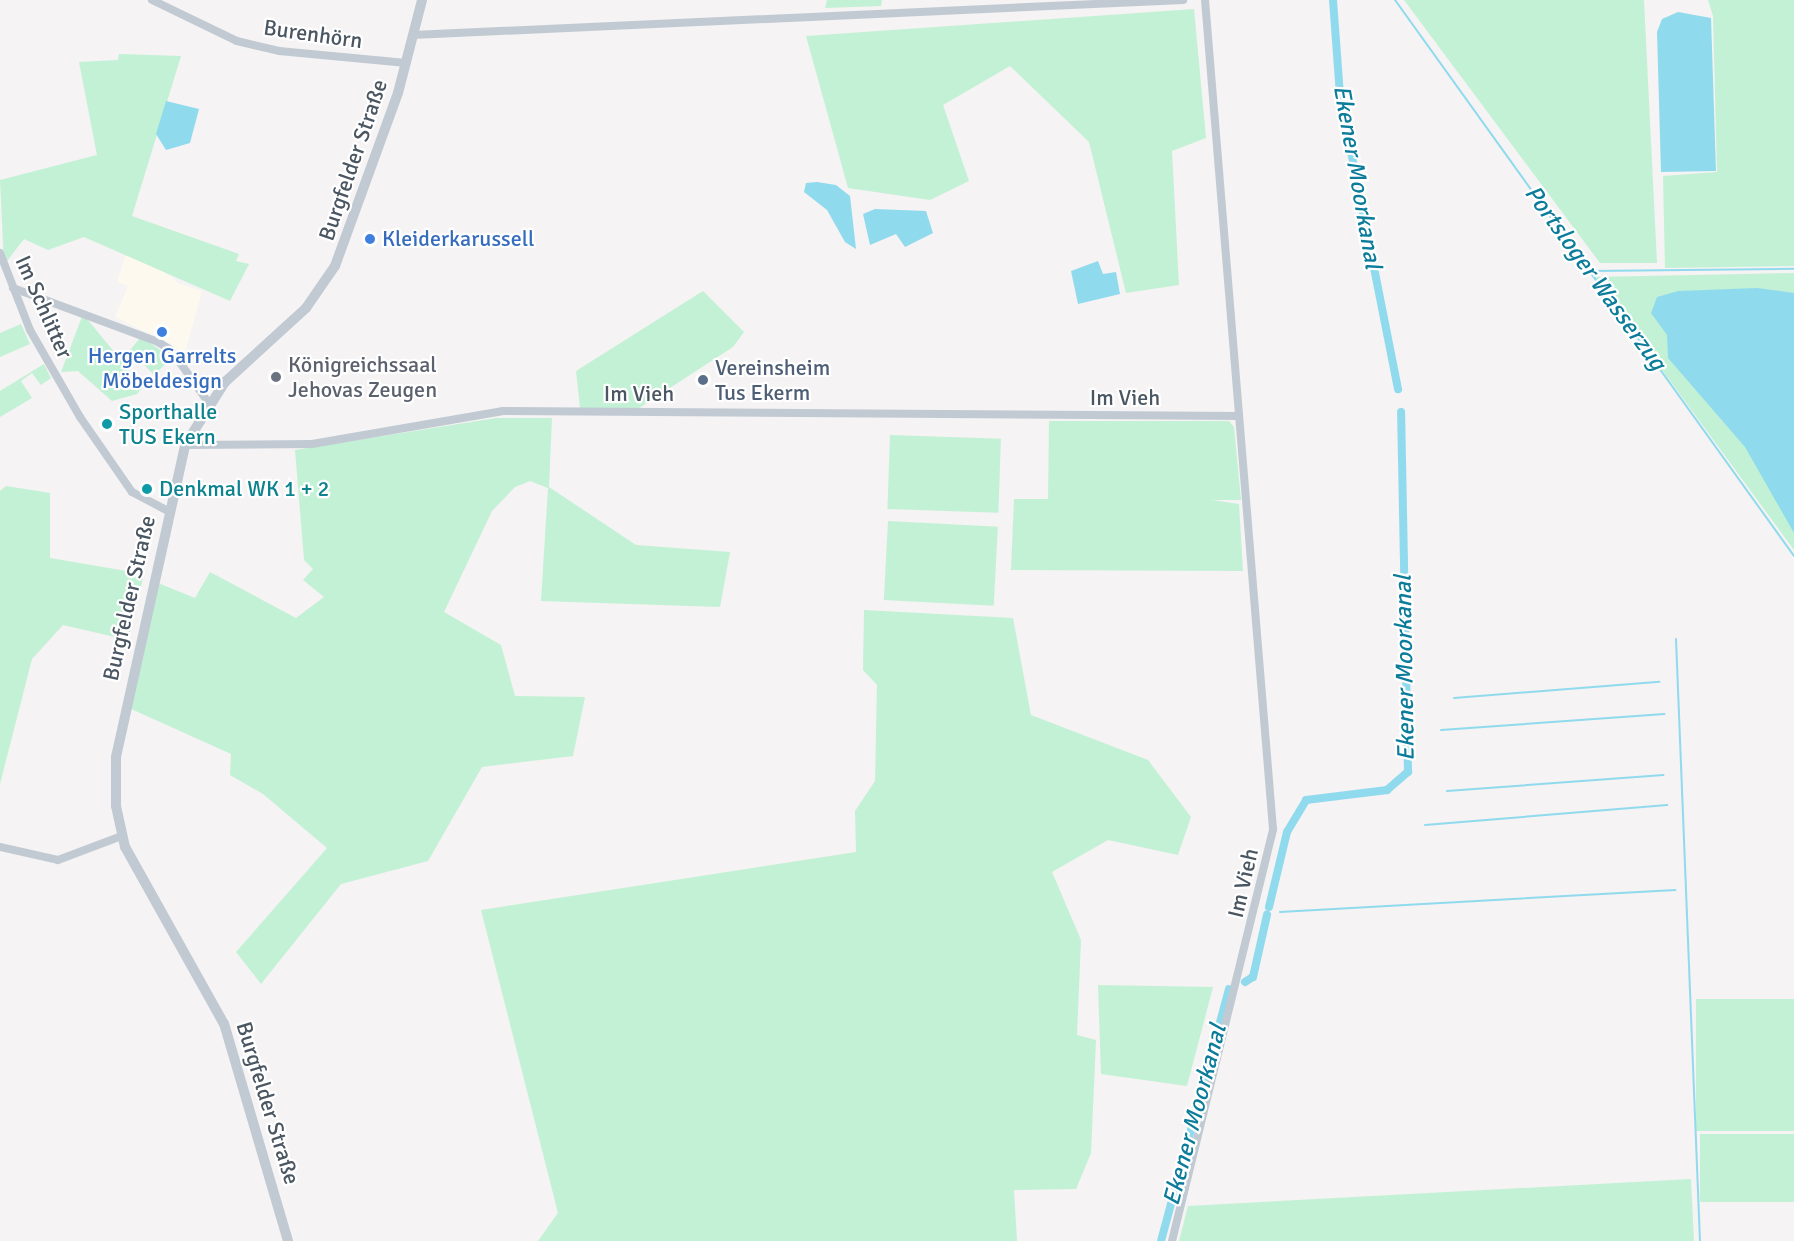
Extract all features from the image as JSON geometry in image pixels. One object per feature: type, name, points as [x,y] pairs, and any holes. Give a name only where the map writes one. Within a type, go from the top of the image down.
[{"type":"street","name":"Burenhörn","points":[[152,0],[237,40],[279,51],[406,63]]},
{"type":"street","name":"Burgfelder Straße","points":[[288,1241],[224,1024],[141,883],[122,836],[115,788],[119,730],[185,445],[208,402],[325,285],[362,201],[406,63],[422,0]]},
{"type":"street","points":[[413,35],[1183,0]]},
{"type":"street","name":"Im Vieh","points":[[1172,1241],[1273,829],[1205,0]]},
{"type":"street","name":"Im Schlitter","points":[[0,253],[13,288],[47,361],[112,467],[137,496],[168,511]]},
{"type":"street","points":[[13,288],[158,342],[171,350],[208,402]]},
{"type":"street","name":"Im Vieh","points":[[185,445],[312,444],[502,411],[1239,416]]},
{"type":"street","points":[[0,847],[58,860],[122,836]]},
{"type":"shaded area","points":[[125,256],[158,266],[178,283],[202,291],[184,357],[172,345],[115,317],[128,286],[117,282]]},
{"type":"green space","points":[[827,0],[882,0],[881,6],[825,8]]},
{"type":"green space","points":[[1404,0],[1644,0],[1657,263],[1600,263]]},
{"type":"green space","points":[[1708,0],[1794,0],[1794,266],[1665,268],[1663,176],[1717,172],[1713,16]]},
{"type":"green space","points":[[1194,9],[1206,138],[1172,151],[1179,285],[1126,293],[1089,142],[1010,66],[943,105],[969,181],[930,200],[848,188],[806,36]]},
{"type":"green space","points":[[119,54],[181,56],[132,216],[239,254],[236,261],[249,264],[230,301],[84,237],[48,250],[24,239],[4,265],[0,180],[97,155],[79,62],[118,60]]},
{"type":"green space","points":[[1794,273],[1794,550],[1594,277]]},
{"type":"green space","points":[[703,291],[744,332],[733,347],[639,408],[580,408],[576,371]]},
{"type":"green space","points":[[83,314],[143,387],[137,394],[112,401],[78,371],[61,372]]},
{"type":"green space","points":[[21,324],[30,344],[0,357],[0,333]]},
{"type":"green space","points":[[141,337],[172,358],[154,375],[130,350]]},
{"type":"green space","points":[[44,364],[51,378],[41,385],[32,373],[21,381],[32,398],[0,417],[0,391]]},
{"type":"green space","points":[[496,418],[552,418],[549,487],[636,545],[730,552],[720,607],[541,601],[548,488],[530,481],[515,487],[492,511],[444,612],[501,645],[515,696],[585,697],[573,756],[482,767],[428,861],[341,884],[261,984],[236,952],[327,848],[263,794],[230,775],[231,754],[129,708],[158,583],[195,598],[210,572],[296,618],[324,597],[303,580],[313,569],[304,560],[295,450]]},
{"type":"green space","points":[[1049,421],[1229,421],[1234,427],[1241,500],[1212,500],[1239,504],[1243,571],[1011,570],[1014,499],[1048,499]]},
{"type":"green space","points":[[890,435],[1001,439],[998,513],[887,509]]},
{"type":"green space","points":[[6,486],[50,493],[50,558],[144,574],[128,640],[63,625],[32,659],[0,784],[0,491]]},
{"type":"green space","points":[[888,521],[998,527],[994,606],[884,600]]},
{"type":"green space","points":[[864,610],[1013,618],[1031,715],[1148,760],[1191,817],[1178,855],[1108,840],[1052,872],[1081,940],[1077,1035],[1096,1040],[1091,1153],[1076,1189],[1014,1190],[1017,1241],[538,1241],[558,1213],[481,910],[856,852],[855,811],[875,781],[877,685],[863,670]]},
{"type":"green space","points":[[1098,985],[1213,987],[1187,1086],[1101,1074]]},
{"type":"green space","points":[[1696,999],[1794,999],[1794,1131],[1696,1131]]},
{"type":"green space","points":[[1700,1134],[1794,1134],[1794,1202],[1700,1202]]},
{"type":"green space","points":[[1691,1179],[1694,1241],[1179,1241],[1188,1206]]},
{"type":"water","points":[[1678,12],[1711,18],[1716,171],[1661,172],[1657,32],[1662,19]]},
{"type":"water","points":[[166,101],[199,109],[190,143],[166,150],[156,134]]},
{"type":"water","points":[[806,183],[836,185],[850,196],[856,249],[845,242],[827,210],[804,192]]},
{"type":"water","points":[[875,209],[926,211],[933,233],[905,247],[896,234],[870,245],[863,214]]},
{"type":"water","points":[[1098,261],[1103,274],[1116,272],[1120,294],[1078,304],[1071,271]]},
{"type":"water","points":[[1757,288],[1794,293],[1794,533],[1745,447],[1668,358],[1667,335],[1651,313],[1657,297],[1678,291]]},
{"type":"waterway","name":"Ekener Moorkanal","points":[[1333,0],[1340,96],[1398,389]]},
{"type":"waterway","name":"Portsloger Wasserzug","points":[[1395,0],[1794,556]]},
{"type":"waterway","points":[[1590,271],[1794,269]]},
{"type":"waterway","name":"Ekener Moorkanal","points":[[1269,907],[1287,832],[1306,800],[1387,790],[1408,772],[1401,412]]},
{"type":"waterway","points":[[1676,639],[1700,1241]]},
{"type":"waterway","points":[[1454,698],[1659,682]]},
{"type":"waterway","points":[[1441,730],[1664,714]]},
{"type":"waterway","points":[[1447,791],[1663,775]]},
{"type":"waterway","points":[[1425,825],[1667,805]]},
{"type":"waterway","points":[[1280,912],[1675,890]]},
{"type":"waterway","name":"Ekener Moorkanal","points":[[1245,982],[1253,977],[1267,915]]},
{"type":"waterway","name":"Ekener Moorkanal","points":[[1161,1241],[1229,989]]},
{"type":"place","name":"Kleiderkarussell","points":[[370,239]]},
{"type":"place","name":"Hergen Garrelts Möbeldesign","points":[[162,332]]},
{"type":"place","name":"Königreichssaal Jehovas Zeugen","points":[[276,377]]},
{"type":"place","name":"Vereinsheim Tus Ekerm","points":[[703,380]]},
{"type":"place","name":"Sporthalle TUS Ekern","points":[[107,424]]},
{"type":"place","name":"Denkmal WK 1 + 2","points":[[147,489]]}]
